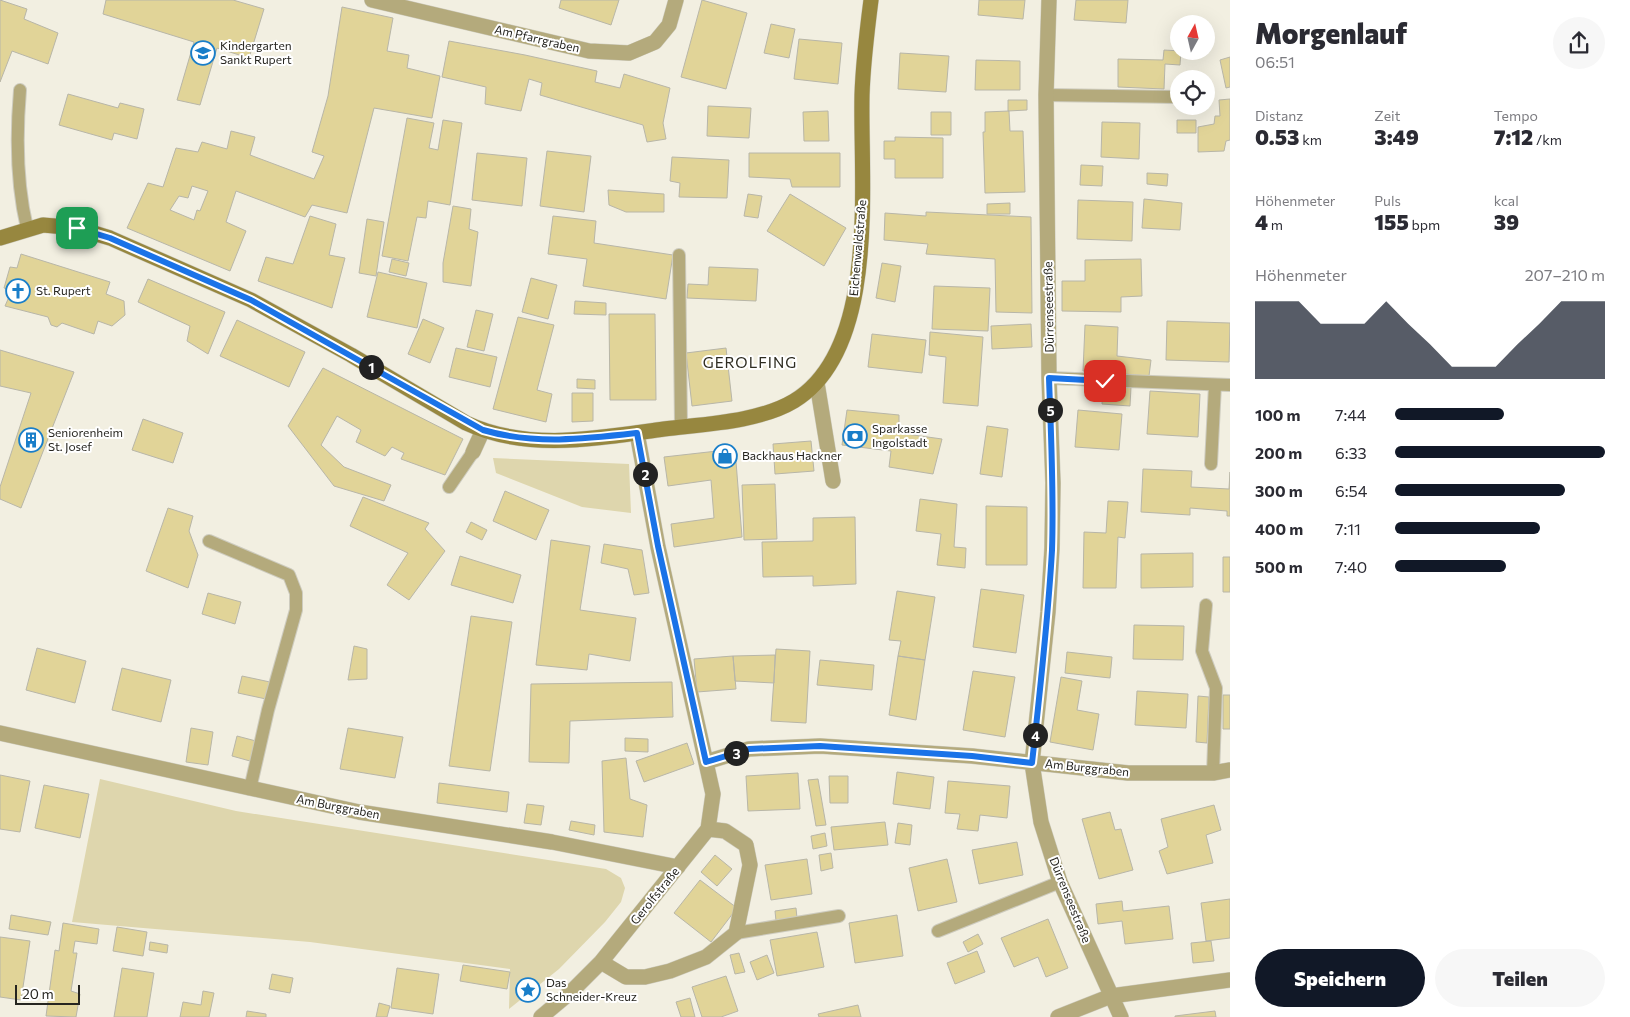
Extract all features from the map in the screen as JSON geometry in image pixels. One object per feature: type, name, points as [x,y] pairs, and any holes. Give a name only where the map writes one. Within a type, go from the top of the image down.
[{"type":"street","name":"Am Pfarrgraben","points":[[372,0],[589,51],[629,53],[655,42],[669,25],[676,0]]},
{"type":"street","name":"Eichenwaldstraße","points":[[0,238],[27,228],[43,225],[94,232],[251,300],[483,430],[522,438],[564,440],[637,433],[732,420],[768,412],[793,402],[817,383],[832,361],[854,296],[863,222],[862,94],[871,0]]},
{"type":"street","name":"Dürrenseestraße","points":[[1050,0],[1046,95],[1049,378],[1053,483],[1052,548],[1048,612],[1032,763],[1041,822],[1060,882],[1110,996],[1122,1017]]},
{"type":"street","points":[[817,383],[833,481]]},
{"type":"street","points":[[473,452],[483,430]]},
{"type":"street","points":[[601,962],[626,977],[645,977],[670,971],[706,957],[736,933],[750,865],[746,845],[725,831],[708,829],[713,794],[658,546],[637,433]]},
{"type":"street","name":"Am Burggraben","points":[[0,734],[359,812],[552,842],[678,867]]},
{"type":"street","name":"Am Burggraben","points":[[706,762],[749,749],[820,746],[972,756],[1128,773],[1213,773],[1230,770]]},
{"type":"street","name":"Gerolfstraße","points":[[541,1017],[601,962],[708,829]]},
{"type":"street","points":[[1058,1017],[1110,996],[1230,980]]},
{"type":"lane","points":[[20,90],[16,137],[18,168],[27,228]]},
{"type":"lane","points":[[1046,95],[1170,97]]},
{"type":"lane","points":[[679,255],[681,427]]},
{"type":"lane","points":[[1049,378],[1230,385]]},
{"type":"lane","points":[[1212,464],[1216,385]]},
{"type":"lane","points":[[449,487],[473,452]]},
{"type":"lane","points":[[209,541],[289,575],[296,593],[296,610],[268,710],[250,789]]},
{"type":"lane","points":[[1206,605],[1202,651],[1216,688],[1213,773]]},
{"type":"lane","points":[[938,931],[1060,882]]},
{"type":"lane","points":[[736,933],[839,916]]},
{"type":"shaded area","points":[[493,458],[629,464],[631,513],[582,507],[496,473]]},
{"type":"shaded area","points":[[100,779],[236,811],[606,869],[621,878],[625,888],[621,902],[605,922],[559,969],[509,1009],[510,969],[310,942],[72,922]]},
{"type":"building","points":[[0,0],[27,9],[24,19],[58,33],[48,64],[12,51],[0,82]]},
{"type":"building","name":"Kindergarten Sankt Rupert","points":[[106,0],[233,0],[264,9],[249,58],[217,48],[200,105],[177,100],[194,42],[103,14]]},
{"type":"building","points":[[561,0],[619,0],[611,25],[559,8]]},
{"type":"building","points":[[702,0],[747,13],[726,89],[681,77]]},
{"type":"building","points":[[979,0],[1025,0],[1023,19],[978,15]]},
{"type":"building","points":[[1076,0],[1128,0],[1126,23],[1074,20]]},
{"type":"building","points":[[342,7],[393,18],[387,51],[409,55],[407,68],[440,76],[432,118],[374,108],[347,213],[312,205],[305,217],[236,191],[226,222],[246,231],[230,271],[127,228],[148,183],[163,187],[176,148],[198,152],[202,142],[227,149],[231,131],[255,137],[250,155],[314,179],[324,156],[312,152],[328,96]],"holes":[[[192,186],[208,191],[200,211],[197,210],[194,220],[170,210],[179,196],[188,198]]]},
{"type":"building","points":[[771,24],[795,29],[789,58],[764,53]]},
{"type":"building","points":[[799,39],[842,43],[838,84],[794,79]]},
{"type":"building","points":[[449,41],[597,71],[595,82],[620,88],[624,74],[670,88],[663,123],[666,139],[647,142],[643,125],[540,95],[542,83],[529,79],[521,111],[485,104],[486,87],[442,77]]},
{"type":"building","points":[[1164,50],[1170,50],[1170,60],[1180,60],[1180,65],[1165,64],[1164,89],[1118,87],[1118,59],[1163,60]]},
{"type":"building","points":[[900,53],[949,56],[946,92],[898,89]]},
{"type":"building","points":[[1230,57],[1230,87],[1226,88],[1220,60]]},
{"type":"building","points":[[976,60],[1020,61],[1020,90],[975,90]]},
{"type":"building","points":[[68,94],[118,108],[120,103],[144,109],[137,139],[114,133],[112,140],[59,125]]},
{"type":"building","points":[[1230,99],[1230,140],[1226,141],[1224,151],[1198,152],[1198,127],[1214,124],[1215,116],[1220,116],[1219,100]]},
{"type":"building","points":[[1008,100],[1027,100],[1027,110],[1008,111]]},
{"type":"building","points":[[708,106],[751,108],[749,138],[707,136]]},
{"type":"building","points":[[828,111],[829,141],[804,141],[803,112]]},
{"type":"building","points":[[1009,111],[1010,131],[1023,131],[1025,192],[985,193],[983,132],[985,132],[985,112]]},
{"type":"building","points":[[931,112],[951,112],[951,135],[931,135]]},
{"type":"building","points":[[407,118],[434,123],[429,148],[438,150],[443,120],[462,123],[450,205],[428,201],[426,218],[417,217],[408,261],[382,256]]},
{"type":"building","points":[[1177,120],[1196,120],[1196,133],[1177,133]]},
{"type":"building","points":[[1102,122],[1140,123],[1139,159],[1101,157]]},
{"type":"building","points":[[895,137],[943,138],[943,178],[895,178],[895,159],[884,159],[884,141],[895,141]]},
{"type":"building","points":[[547,151],[591,156],[584,212],[540,206]]},
{"type":"building","points":[[477,153],[527,158],[522,206],[472,200]]},
{"type":"building","points":[[749,153],[840,153],[840,187],[792,187],[790,179],[749,177]]},
{"type":"building","points":[[672,157],[729,160],[727,198],[679,197],[680,183],[670,181]]},
{"type":"building","points":[[1081,165],[1103,166],[1102,186],[1080,185]]},
{"type":"building","points":[[1147,173],[1168,174],[1167,186],[1147,184]]},
{"type":"building","points":[[608,190],[664,194],[664,212],[626,212],[609,205]]},
{"type":"building","points":[[748,194],[762,196],[758,218],[744,216]]},
{"type":"building","points":[[790,194],[846,228],[824,266],[767,231]]},
{"type":"building","points":[[1144,199],[1182,203],[1180,230],[1142,228]]},
{"type":"building","points":[[1078,200],[1133,202],[1132,241],[1077,239]]},
{"type":"building","points":[[1010,203],[1010,214],[987,214],[987,204]]},
{"type":"building","points":[[453,206],[471,209],[469,229],[478,232],[471,286],[443,282],[443,263]]},
{"type":"building","points":[[926,212],[1031,217],[1032,313],[996,312],[995,259],[926,254],[928,244],[884,240],[885,213],[926,216]]},
{"type":"building","points":[[310,216],[336,224],[329,255],[345,258],[332,308],[258,281],[266,257],[293,264]]},
{"type":"building","points":[[553,216],[596,221],[594,243],[673,255],[666,299],[583,286],[587,259],[548,254]]},
{"type":"building","points":[[367,219],[384,222],[376,276],[359,273]]},
{"type":"building","points":[[21,254],[110,282],[106,294],[124,301],[125,315],[112,326],[98,321],[94,334],[62,323],[57,327],[51,325],[48,317],[5,306],[12,290],[4,288],[10,267],[17,268]]},
{"type":"building","points":[[392,259],[409,263],[406,276],[389,272]]},
{"type":"building","points":[[1141,259],[1142,296],[1121,297],[1121,312],[1062,311],[1062,281],[1085,281],[1085,260]]},
{"type":"building","points":[[882,263],[901,266],[895,302],[876,298]]},
{"type":"building","points":[[709,267],[758,269],[756,301],[687,298],[688,284],[708,285]]},
{"type":"building","points":[[378,272],[427,283],[417,328],[367,317]]},
{"type":"building","points":[[531,278],[557,285],[548,319],[522,312]]},
{"type":"building","points":[[148,279],[225,312],[208,354],[187,341],[190,326],[138,302]]},
{"type":"building","points":[[934,286],[990,288],[988,331],[932,329]]},
{"type":"building","points":[[575,301],[606,303],[606,315],[574,314]]},
{"type":"building","points":[[476,310],[493,314],[484,351],[467,347]]},
{"type":"building","points":[[609,314],[655,314],[656,400],[610,400]]},
{"type":"building","points":[[518,317],[554,325],[537,390],[552,394],[546,422],[493,409]]},
{"type":"building","points":[[423,319],[444,328],[430,363],[408,354]]},
{"type":"building","points":[[237,320],[305,352],[289,387],[220,356]]},
{"type":"building","points":[[1167,321],[1230,323],[1229,362],[1166,360]]},
{"type":"building","points":[[1031,324],[1032,347],[992,349],[991,326]]},
{"type":"building","points":[[1085,325],[1118,327],[1117,356],[1151,360],[1149,376],[1083,371]]},
{"type":"building","points":[[930,332],[983,337],[978,406],[943,403],[946,357],[929,355]]},
{"type":"building","points":[[872,334],[926,340],[922,373],[868,367]]},
{"type":"building","points":[[456,348],[497,357],[490,387],[449,377]]},
{"type":"building","points":[[726,348],[732,401],[692,406],[686,353]]},
{"type":"building","name":"Seniorenheim St. Josef","points":[[0,350],[74,372],[21,508],[0,499],[0,487],[31,393],[0,386]]},
{"type":"building","points":[[323,368],[463,439],[445,475],[401,459],[404,453],[392,447],[385,456],[356,442],[361,430],[337,416],[321,445],[344,467],[391,485],[384,501],[334,486],[288,426]]},
{"type":"building","points":[[577,379],[595,380],[595,389],[577,388]]},
{"type":"building","points":[[1103,386],[1131,387],[1130,406],[1102,404]]},
{"type":"building","points":[[1150,391],[1200,394],[1198,437],[1147,434]]},
{"type":"building","points":[[572,393],[593,393],[593,421],[572,422]]},
{"type":"building","points":[[847,410],[899,415],[899,433],[942,439],[933,474],[889,467],[891,451],[842,445]]},
{"type":"building","points":[[1078,410],[1122,414],[1119,450],[1075,447]]},
{"type":"building","points":[[143,419],[183,433],[173,463],[132,450]]},
{"type":"building","points":[[987,426],[1008,429],[1002,477],[980,474]]},
{"type":"building","points":[[811,441],[814,471],[775,474],[773,444]]},
{"type":"building","points":[[735,449],[742,537],[674,547],[671,524],[714,518],[711,480],[668,486],[664,457]]},
{"type":"building","points":[[1143,469],[1192,471],[1191,487],[1229,489],[1230,472],[1230,516],[1227,516],[1227,511],[1190,508],[1190,515],[1141,512]]},
{"type":"building","points":[[775,484],[777,539],[744,540],[742,485]]},
{"type":"building","points":[[505,491],[549,510],[536,540],[493,521]]},
{"type":"building","points":[[363,497],[429,523],[425,529],[445,551],[409,600],[387,585],[408,553],[350,526]]},
{"type":"building","points":[[920,499],[957,504],[954,547],[966,548],[965,568],[937,565],[941,534],[916,531]]},
{"type":"building","points":[[1108,501],[1128,502],[1125,538],[1118,537],[1116,588],[1083,588],[1084,532],[1106,533]]},
{"type":"building","points":[[986,506],[1027,507],[1027,565],[986,565]]},
{"type":"building","points":[[168,508],[193,516],[189,531],[198,555],[188,588],[146,571]]},
{"type":"building","points":[[855,517],[856,584],[813,586],[813,576],[763,577],[762,542],[813,541],[813,518]]},
{"type":"building","points":[[471,522],[487,530],[482,540],[466,532]]},
{"type":"building","points":[[551,540],[590,546],[580,610],[636,618],[630,661],[589,654],[587,670],[536,665]]},
{"type":"building","points":[[604,544],[642,550],[649,593],[634,595],[628,569],[601,563]]},
{"type":"building","points":[[1193,553],[1193,587],[1141,588],[1141,554]]},
{"type":"building","points":[[460,556],[521,575],[513,603],[451,585]]},
{"type":"building","points":[[1223,557],[1230,557],[1230,592],[1223,592]]},
{"type":"building","points":[[981,589],[1024,595],[1016,653],[973,647]]},
{"type":"building","points":[[897,591],[935,597],[925,660],[898,656],[901,641],[889,640]]},
{"type":"building","points":[[208,593],[241,602],[235,624],[202,614]]},
{"type":"building","points":[[471,616],[512,622],[490,771],[449,766]]},
{"type":"building","points":[[1134,625],[1184,626],[1183,660],[1133,659]]},
{"type":"building","points":[[354,646],[367,649],[367,679],[348,680]]},
{"type":"building","points":[[37,648],[86,661],[75,703],[26,690]]},
{"type":"building","points":[[776,649],[810,651],[806,723],[771,721]]},
{"type":"building","points":[[1067,652],[1112,657],[1110,678],[1065,673]]},
{"type":"building","points":[[775,655],[774,683],[735,681],[733,656]]},
{"type":"building","points":[[733,656],[736,689],[697,692],[694,659]]},
{"type":"building","points":[[898,656],[925,660],[916,720],[889,715]]},
{"type":"building","points":[[820,660],[874,665],[872,690],[817,685]]},
{"type":"building","points":[[122,668],[171,680],[161,722],[112,710]]},
{"type":"building","points":[[973,671],[1015,677],[1005,737],[963,730]]},
{"type":"building","points":[[242,676],[270,682],[266,699],[238,693]]},
{"type":"building","points":[[1061,677],[1082,681],[1077,710],[1099,714],[1093,750],[1050,742]]},
{"type":"building","points":[[672,682],[673,717],[570,721],[569,763],[529,762],[531,684]]},
{"type":"building","points":[[1137,691],[1188,694],[1186,728],[1135,725]]},
{"type":"building","points":[[1223,695],[1230,695],[1230,729],[1223,729]]},
{"type":"building","points":[[1198,696],[1209,697],[1207,743],[1196,742]]},
{"type":"building","points":[[191,728],[213,732],[208,765],[186,762]]},
{"type":"building","points":[[348,728],[403,737],[395,778],[340,769]]},
{"type":"building","points":[[237,736],[256,741],[250,761],[232,756]]},
{"type":"building","points":[[625,738],[648,739],[648,752],[625,751]]},
{"type":"building","points":[[687,743],[694,764],[644,782],[636,761]]},
{"type":"building","points":[[626,758],[630,799],[647,805],[643,837],[604,832],[602,761]]},
{"type":"building","points":[[897,772],[934,777],[930,809],[893,804]]},
{"type":"building","points":[[798,773],[800,809],[748,811],[746,776]]},
{"type":"building","points":[[0,775],[30,781],[20,832],[0,829]]},
{"type":"building","points":[[829,776],[848,776],[848,803],[830,803]]},
{"type":"building","points":[[818,779],[826,825],[816,826],[808,780]]},
{"type":"building","points":[[948,781],[1010,786],[1007,818],[980,815],[978,831],[957,829],[960,814],[945,813]]},
{"type":"building","points":[[439,783],[509,792],[507,812],[437,803]]},
{"type":"building","points":[[44,785],[89,794],[80,838],[35,828]]},
{"type":"building","points":[[527,804],[544,806],[541,825],[524,823]]},
{"type":"building","points":[[1214,805],[1221,830],[1206,835],[1213,863],[1167,874],[1159,851],[1168,847],[1161,819]]},
{"type":"building","points":[[1110,812],[1115,830],[1121,829],[1133,870],[1099,879],[1082,819]]},
{"type":"building","points":[[571,821],[595,825],[594,835],[569,830]]},
{"type":"building","points":[[885,822],[888,845],[834,850],[831,827]]},
{"type":"building","points":[[898,823],[912,825],[910,845],[895,843]]},
{"type":"building","points":[[825,833],[827,846],[813,849],[811,836]]},
{"type":"building","points":[[1017,842],[1023,875],[979,884],[972,850]]},
{"type":"building","points":[[831,853],[833,868],[821,871],[819,855]]},
{"type":"building","points":[[715,855],[732,869],[717,886],[701,872]]},
{"type":"building","points":[[807,859],[812,894],[771,900],[765,865]]},
{"type":"building","points":[[947,859],[957,902],[918,911],[909,868]]},
{"type":"building","points":[[700,880],[737,908],[711,942],[674,913]]},
{"type":"building","points":[[1230,899],[1230,938],[1206,941],[1201,903]]},
{"type":"building","points":[[1122,901],[1123,911],[1169,906],[1173,939],[1125,944],[1122,921],[1098,924],[1096,904]]},
{"type":"building","points":[[796,908],[797,918],[776,921],[775,911]]},
{"type":"building","points":[[11,915],[51,922],[48,935],[9,929]]},
{"type":"building","points":[[897,915],[903,956],[855,963],[849,923]]},
{"type":"building","points":[[1048,919],[1068,968],[1046,977],[1038,957],[1014,967],[1001,938]]},
{"type":"building","points":[[63,923],[99,929],[97,944],[75,941],[73,953],[77,953],[71,991],[80,994],[76,1017],[46,1016],[55,950],[59,951]]},
{"type":"building","points":[[117,927],[147,932],[143,956],[113,951]]},
{"type":"building","points":[[817,932],[824,967],[777,976],[770,940]]},
{"type":"building","points":[[978,934],[983,944],[968,952],[963,942]]},
{"type":"building","points":[[0,937],[30,941],[21,1000],[0,997]]},
{"type":"building","points":[[1211,941],[1214,961],[1193,963],[1191,943]]},
{"type":"building","points":[[150,942],[168,945],[167,953],[149,950]]},
{"type":"building","points":[[977,951],[985,972],[955,984],[947,963]]},
{"type":"building","points":[[739,953],[745,972],[735,974],[730,955]]},
{"type":"building","points":[[767,955],[774,973],[757,980],[750,962]]},
{"type":"building","points":[[463,965],[510,972],[507,989],[460,981]]},
{"type":"building","points":[[122,968],[154,973],[147,1017],[114,1017]]},
{"type":"building","points":[[397,968],[439,974],[433,1014],[391,1008]]},
{"type":"building","points":[[272,974],[293,978],[290,993],[269,989]]},
{"type":"building","points":[[726,976],[738,1011],[721,1017],[702,1017],[692,987]]},
{"type":"building","points":[[203,991],[214,993],[209,1017],[180,1017],[183,1002],[201,1005]]},
{"type":"building","points":[[690,998],[695,1017],[681,1017],[676,1002]]},
{"type":"building","points":[[379,1003],[390,1006],[387,1017],[376,1017]]},
{"type":"building","points":[[858,1005],[861,1017],[819,1017],[818,1014]]},
{"type":"building","points":[[247,1011],[266,1014],[266,1017],[246,1017]]},
{"type":"building","points":[[1215,1011],[1216,1017],[1175,1017],[1175,1016]]},
{"type":"place","name":"Kindergarten Sankt Rupert","points":[[203,53]]},
{"type":"place","name":"St. Rupert","points":[[18,291]]},
{"type":"place","name":"Sparkasse Ingolstadt","points":[[855,436]]},
{"type":"place","name":"Seniorenheim St. Josef","points":[[31,440]]},
{"type":"place","name":"Backhaus Hackner","points":[[725,456]]},
{"type":"place","name":"Das Schneider-Kreuz","points":[[528,990]]},
{"type":"district","name":"GEROLFING","points":[[750,363]]},
{"type":"route","points":[[77,228],[110,238],[251,300],[483,430],[502,436],[546,440],[584,439],[637,433],[658,546],[706,762],[749,749],[820,746],[972,756],[1032,763],[1048,612],[1052,548],[1053,483],[1049,378],[1105,381]]}]
